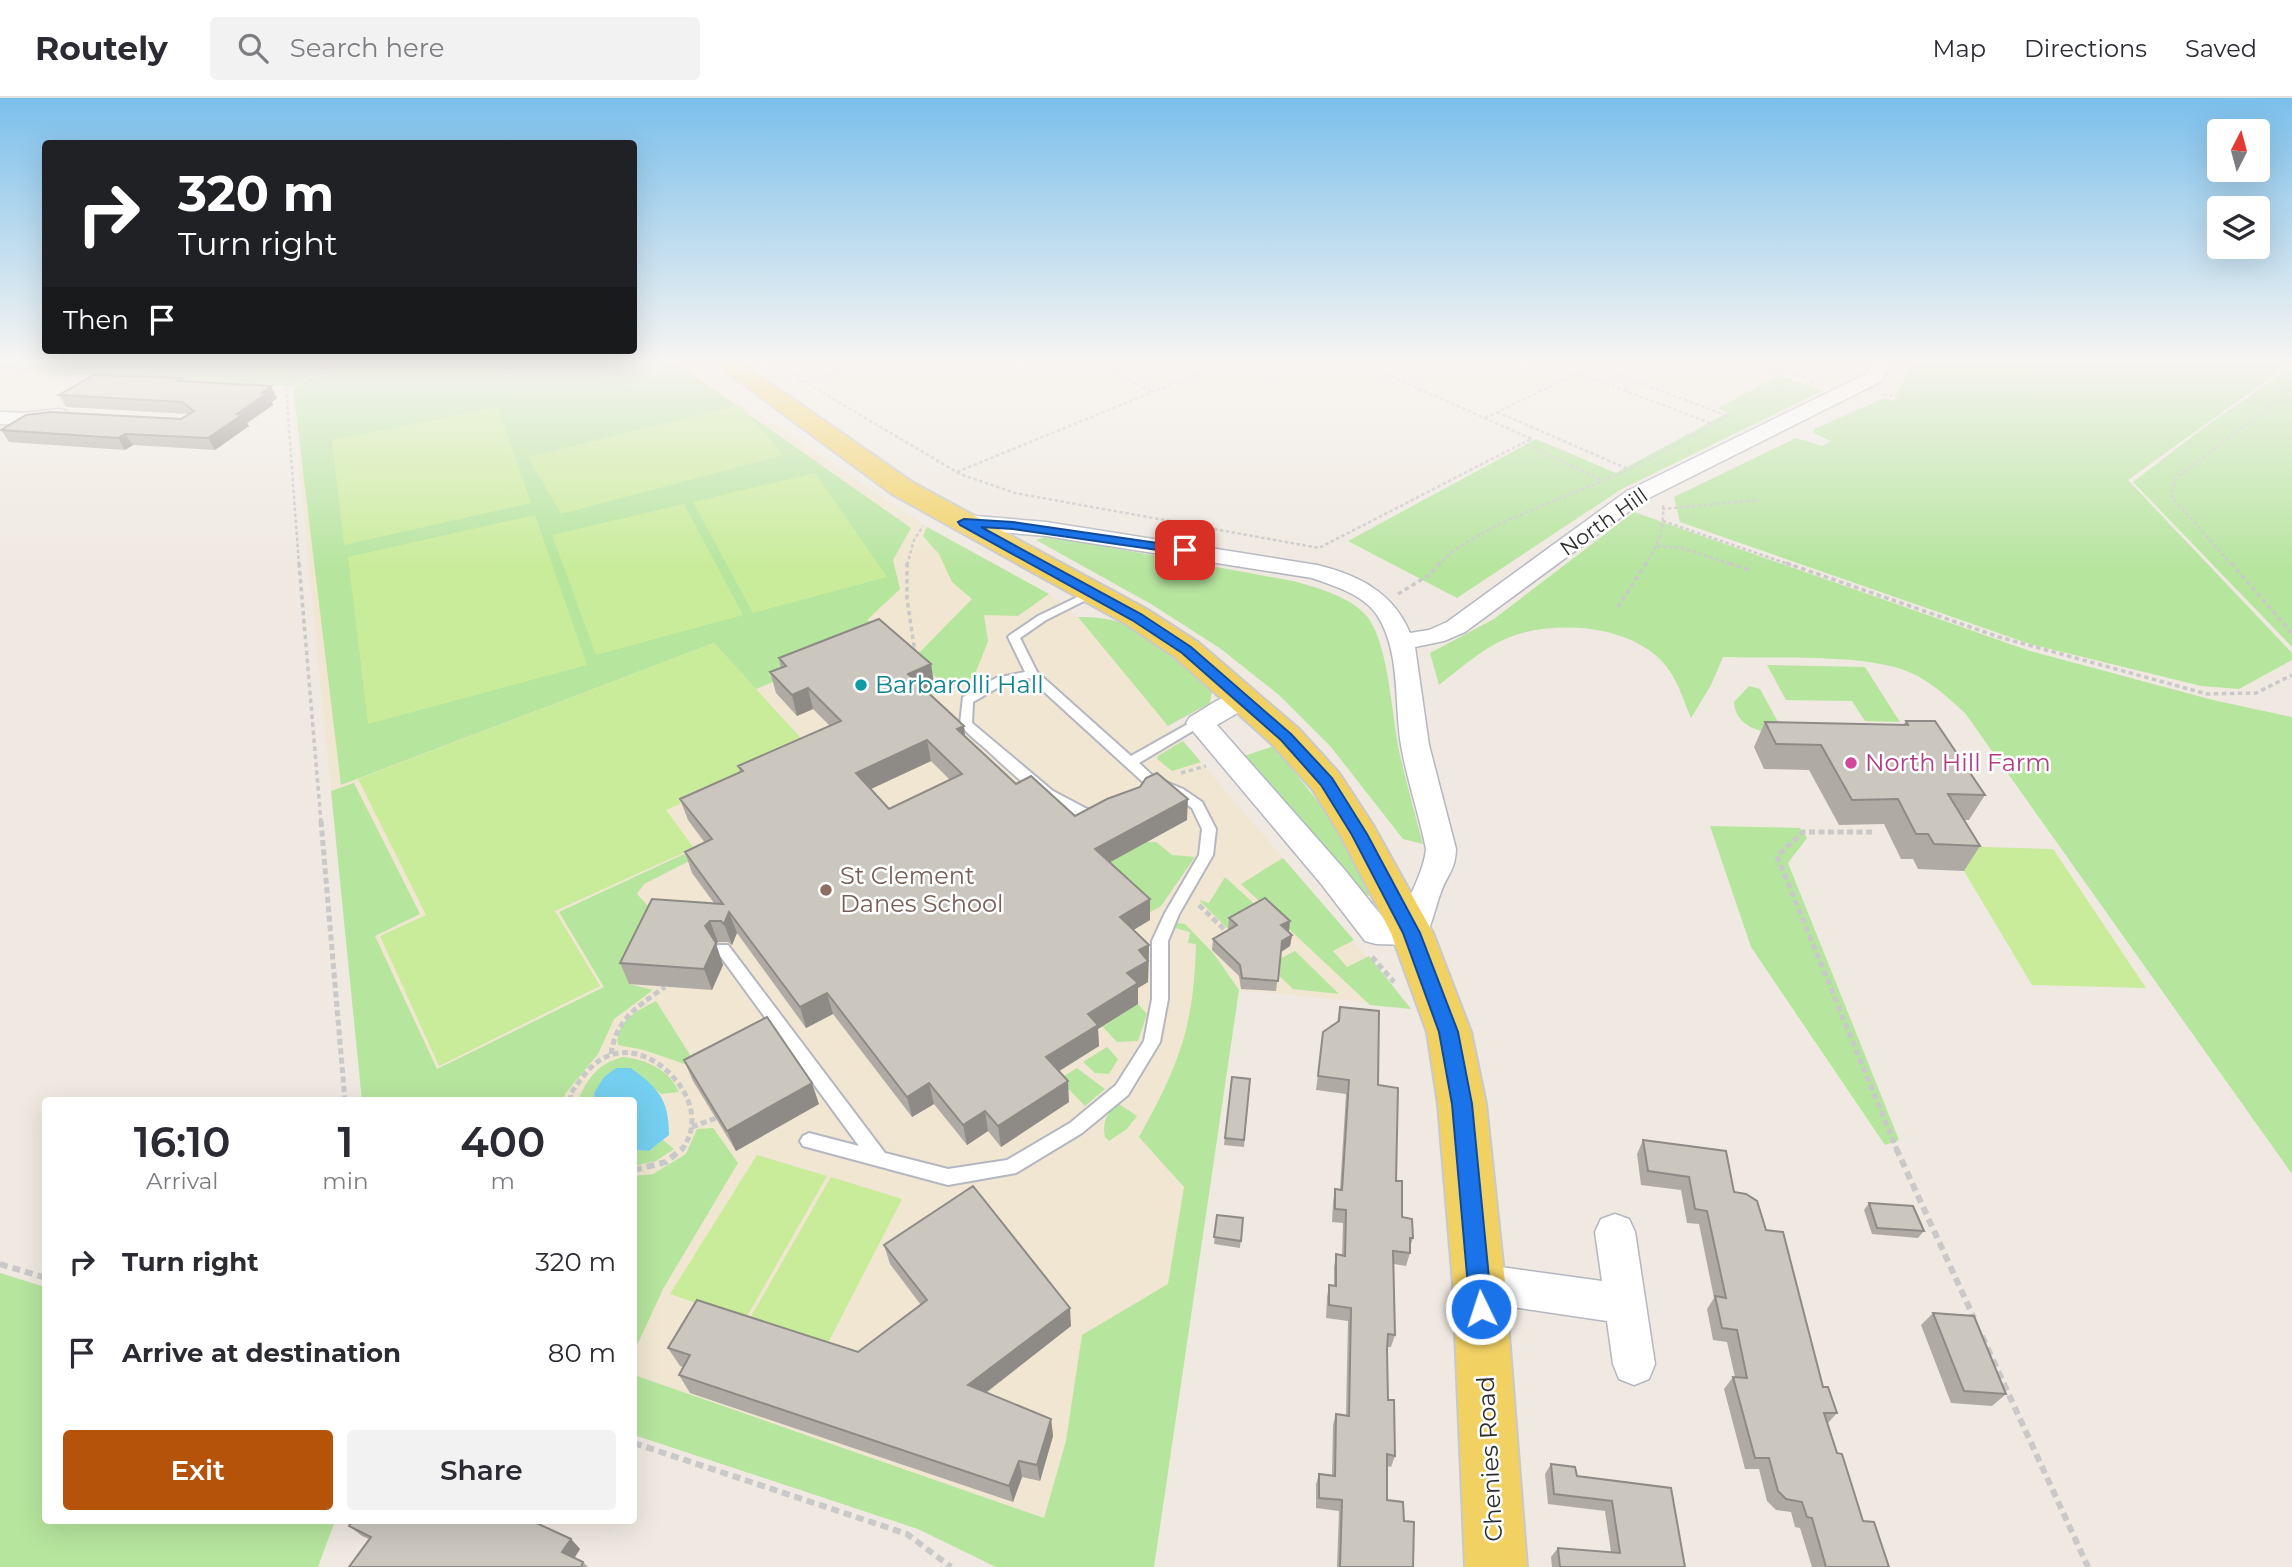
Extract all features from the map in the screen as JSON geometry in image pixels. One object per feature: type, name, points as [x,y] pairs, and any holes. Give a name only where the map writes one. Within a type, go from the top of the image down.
[{"type":"main road","name":"Chenies Road","points":[[821,431],[902,488],[1137,617],[1187,650],[1286,737],[1326,782],[1359,834],[1391,944],[1449,1032],[1462,1104],[1479,1283],[1496,1567]]},
{"type":"street","name":"North Hill","points":[[1400,642],[1435,636],[1456,627],[1635,496],[1767,431]]},
{"type":"street","points":[[954,517],[1303,569],[1355,586],[1377,601],[1389,614],[1400,642],[1415,745],[1441,849],[1440,866],[1391,944],[1376,932],[1333,877],[1200,723],[1242,699]]},
{"type":"street","points":[[1615,1232],[1634,1364]]},
{"type":"street","points":[[1479,1283],[1625,1304]]},
{"type":"lane","points":[[809,1141],[947,1177],[1010,1167],[1076,1128],[1122,1090],[1152,1042],[1160,999],[1160,942],[1171,913],[1206,855],[1209,829],[1196,805],[1178,792],[1145,786],[1131,762],[1032,674],[1014,637],[1042,618],[1093,593]]},
{"type":"lane","points":[[1032,674],[1000,681],[967,700],[966,724],[1008,763],[1065,803],[1098,816],[1110,812]]},
{"type":"lane","points":[[1131,762],[1200,723]]},
{"type":"lane","points":[[723,949],[879,1159]]},
{"type":"path","points":[[289,431],[345,1097]]},
{"type":"path","points":[[886,431],[957,472],[1015,493],[1319,548],[1532,439],[1512,431]]},
{"type":"path","points":[[957,472],[1059,431]]},
{"type":"path","points":[[1540,431],[1629,469]]},
{"type":"path","points":[[1377,601],[1405,592],[1429,575],[1446,557],[1488,531],[1629,469],[1703,431]]},
{"type":"path","points":[[2239,431],[2176,478],[2171,496],[2292,633]]},
{"type":"path","points":[[1523,443],[1603,481]]},
{"type":"path","points":[[1618,607],[1657,546],[1664,521],[1662,509],[1669,494]]},
{"type":"path","points":[[1662,509],[1759,500]]},
{"type":"path","points":[[907,651],[914,646],[905,562],[912,539],[923,525],[954,517]]},
{"type":"path","points":[[1664,521],[1999,637],[2207,694],[2256,694],[2292,675]]},
{"type":"path","points":[[1657,546],[1682,548],[1748,570]]},
{"type":"path","points":[[1178,774],[1213,764],[1208,757]]},
{"type":"path","points":[[1872,832],[1803,831],[1777,856],[1891,1138],[2088,1567]]},
{"type":"path","points":[[1185,892],[1231,936]]},
{"type":"path","points":[[1391,944],[1397,986]]},
{"type":"path","points":[[611,1054],[612,1037],[623,1016],[665,987]]},
{"type":"path","points":[[570,1097],[597,1062],[611,1054],[638,1053],[664,1065],[681,1084],[691,1110],[692,1127],[682,1150],[672,1158],[662,1165],[637,1169]]},
{"type":"path","points":[[692,1127],[716,1118]]},
{"type":"path","points":[[0,1264],[42,1278]]},
{"type":"path","points":[[637,1444],[907,1534],[951,1567]]},
{"type":"shaded area","name":"St Clement Danes School","points":[[295,431],[784,431],[924,525],[1049,594],[1080,620],[1409,1006],[1239,990],[1154,1567],[996,1567],[918,1529],[637,1436],[637,1097],[362,1097]]},
{"type":"green space","points":[[298,431],[772,431],[911,528],[893,560],[900,589],[867,620],[891,633],[756,689],[714,643],[341,785]]},
{"type":"green space","points":[[380,431],[506,431],[531,503],[344,545],[332,440]]},
{"type":"green space","points":[[636,431],[762,431],[784,455],[561,514],[528,457]]},
{"type":"green space","points":[[1695,431],[1741,431],[1620,490],[1457,598],[1348,541],[1536,439],[1616,473]]},
{"type":"green space","points":[[1814,431],[2197,431],[2128,480],[2292,653],[2292,660],[2239,689],[2201,686],[2030,644],[1680,522],[1674,497],[1796,438],[1822,446],[1831,441]]},
{"type":"green space","points":[[2200,431],[2292,431],[2292,647],[2133,482]]},
{"type":"green space","points":[[815,473],[887,577],[753,613],[693,502]]},
{"type":"green space","points":[[684,504],[743,615],[596,655],[552,535]]},
{"type":"green space","points":[[1634,512],[2030,651],[2213,700],[2292,717],[2292,1174],[1965,713],[1925,680],[1890,666],[1844,659],[1723,657],[1711,685],[1691,718],[1673,675],[1655,655],[1638,643],[1596,630],[1550,628],[1529,631],[1500,641],[1439,685],[1430,653],[1494,619]]},
{"type":"green space","points":[[535,515],[587,665],[368,724],[348,557]]},
{"type":"green space","points":[[927,527],[1049,594],[1018,616],[984,615],[988,641],[974,677],[947,688],[915,657],[972,599],[952,582],[939,554],[923,536]]},
{"type":"green space","points":[[1048,536],[1293,581],[1334,594],[1362,611],[1376,631],[1381,647],[1400,755],[1423,844],[1403,839],[1331,747],[1279,695],[1221,649],[1151,604],[1036,540]]},
{"type":"green space","points":[[1078,617],[1114,621],[1149,637],[1212,691],[1210,703],[1168,726]]},
{"type":"green space","points":[[714,643],[809,747],[666,810],[694,848],[555,911],[600,986],[439,1066],[380,936],[426,915],[358,779]]},
{"type":"green space","points":[[1767,665],[1865,667],[1900,722],[1865,721],[1852,701],[1786,700]]},
{"type":"green space","points":[[1749,686],[1760,689],[1778,722],[1768,732],[1750,727],[1737,714],[1734,702]]},
{"type":"green space","points":[[1183,741],[1201,762],[1172,771],[1157,759],[1158,756]]},
{"type":"green space","points":[[1274,746],[1334,822],[1372,892],[1369,896],[1363,894],[1244,756]]},
{"type":"green space","points":[[354,783],[420,914],[375,936],[437,1069],[604,987],[559,912],[695,849],[701,855],[644,884],[637,894],[661,920],[630,984],[653,990],[614,1019],[598,1054],[565,1097],[362,1097],[331,791]]},
{"type":"green space","points":[[1710,826],[1800,828],[1807,838],[1788,863],[1899,1140],[1885,1145],[1751,947]]},
{"type":"green space","points":[[1147,842],[1156,842],[1172,855],[1195,857],[1161,906],[1145,915],[1096,870]]},
{"type":"green space","points":[[1949,846],[2053,849],[2146,988],[2032,985]]},
{"type":"green space","points":[[1283,858],[1354,940],[1333,951],[1347,967],[1369,956],[1411,1009],[1370,1005],[1241,884]]},
{"type":"green space","points":[[1225,877],[1261,910],[1228,929],[1199,900],[1209,903]]},
{"type":"green space","points":[[1177,923],[1185,924],[1214,954],[1239,990],[1154,1567],[996,1567],[918,1529],[637,1436],[637,1376],[1044,1518],[1066,1441],[1082,1335],[1168,1284],[1184,1187],[1139,1137],[1174,1066],[1188,1023],[1192,999],[1196,944],[1188,943],[1190,932],[1172,927]]},
{"type":"green space","points":[[1295,951],[1339,994],[1293,989],[1268,965]]},
{"type":"green space","points":[[656,1001],[699,1069],[644,1050],[618,1045],[620,1029],[629,1017]]},
{"type":"green space","points":[[1138,1004],[1147,1014],[1138,1041],[1117,1042],[1101,1025],[1104,1026]]},
{"type":"green space","points":[[1107,1047],[1118,1059],[1109,1074],[1095,1073],[1083,1062]]},
{"type":"green space","points":[[623,1057],[656,1067],[670,1078],[679,1092],[661,1094],[631,1068],[594,1092],[595,1097],[580,1097],[595,1073]]},
{"type":"green space","points":[[1077,1068],[1105,1089],[1085,1106],[1059,1079]]},
{"type":"green space","points":[[1119,1104],[1137,1116],[1127,1129],[1109,1141],[1105,1137],[1105,1122]]},
{"type":"green space","points":[[713,1128],[738,1163],[663,1289],[637,1345],[637,1176],[653,1174],[686,1154],[697,1129]]},
{"type":"green space","points":[[663,1140],[674,1149],[656,1161],[637,1165],[637,1150],[649,1151]]},
{"type":"green space","points":[[757,1155],[827,1176],[745,1320],[670,1294]]},
{"type":"green space","points":[[831,1177],[902,1199],[826,1347],[749,1320]]},
{"type":"green space","points":[[0,1273],[42,1286],[42,1524],[334,1524],[318,1567],[0,1567]]},
{"type":"water","points":[[616,1068],[631,1068],[655,1088],[667,1112],[669,1135],[649,1151],[637,1150],[637,1097],[594,1097],[594,1093],[604,1077]]},
{"type":"building","points":[[9,431],[219,431],[208,438],[125,434],[118,438]]},
{"type":"building","name":"St Clement Danes School","points":[[879,619],[931,664],[908,674],[964,726],[957,729],[1016,784],[1031,776],[1075,816],[1107,799],[1140,787],[1146,778],[1157,773],[1188,799],[1095,849],[1150,899],[1120,917],[1149,945],[1139,950],[1148,961],[1127,973],[1138,983],[1088,1014],[1098,1025],[1046,1057],[1068,1081],[998,1126],[985,1111],[963,1125],[929,1083],[907,1097],[827,993],[800,1007],[729,912],[724,924],[721,921],[710,921],[705,926],[716,943],[704,969],[620,963],[652,899],[723,904],[685,852],[712,839],[680,799],[743,771],[738,766],[841,721],[808,688],[792,695],[770,672],[786,666],[779,658]],"holes":[[[927,740],[962,774],[889,809],[856,773]]]},
{"type":"building","points":[[1906,721],[1935,721],[1985,795],[1948,794],[1980,846],[1934,844],[1928,834],[1916,834],[1898,799],[1852,800],[1821,745],[1776,744],[1765,722],[1908,725]]},
{"type":"building","points":[[1265,898],[1290,921],[1281,925],[1292,935],[1282,941],[1278,981],[1242,978],[1240,965],[1213,939],[1237,925],[1229,918]]},
{"type":"building","points":[[1340,1007],[1379,1011],[1378,1085],[1398,1088],[1396,1181],[1402,1181],[1402,1217],[1412,1219],[1413,1238],[1410,1238],[1410,1253],[1393,1251],[1395,1335],[1388,1334],[1387,1350],[1388,1400],[1394,1400],[1395,1456],[1387,1454],[1387,1500],[1403,1502],[1404,1521],[1414,1522],[1413,1567],[1340,1567],[1342,1500],[1319,1498],[1319,1474],[1335,1476],[1336,1414],[1349,1416],[1351,1308],[1329,1305],[1329,1285],[1336,1286],[1336,1254],[1345,1256],[1346,1210],[1335,1209],[1335,1189],[1342,1190],[1349,1080],[1318,1076],[1323,1032],[1339,1021]]},
{"type":"building","points":[[767,1017],[812,1083],[727,1131],[684,1060]]},
{"type":"building","points":[[1232,1077],[1250,1079],[1244,1140],[1225,1138]]},
{"type":"building","points":[[1643,1140],[1726,1151],[1734,1192],[1746,1194],[1757,1201],[1766,1230],[1783,1232],[1823,1387],[1828,1387],[1837,1413],[1824,1413],[1837,1453],[1842,1454],[1863,1521],[1874,1522],[1889,1567],[1826,1567],[1812,1518],[1807,1517],[1802,1502],[1786,1499],[1778,1491],[1769,1458],[1755,1458],[1733,1377],[1747,1378],[1737,1330],[1722,1328],[1715,1296],[1726,1298],[1707,1211],[1695,1209],[1689,1177],[1648,1171]]},
{"type":"building","points":[[973,1186],[1070,1308],[968,1385],[1051,1419],[1037,1465],[1019,1461],[1009,1486],[679,1375],[690,1355],[668,1348],[697,1300],[858,1352],[927,1300],[884,1245]]},
{"type":"building","points":[[1869,1203],[1913,1206],[1924,1231],[1877,1228]]},
{"type":"building","points":[[1217,1215],[1243,1218],[1241,1241],[1214,1237]]},
{"type":"building","points":[[1933,1313],[1974,1316],[2006,1394],[1964,1391]]},
{"type":"building","points":[[1551,1464],[1575,1467],[1577,1476],[1671,1488],[1685,1567],[1560,1567],[1558,1548],[1620,1553],[1612,1501],[1554,1494]]},
{"type":"building","points":[[538,1524],[571,1539],[562,1552],[583,1562],[581,1567],[349,1567],[371,1537],[349,1526]]},
{"type":"place","name":"Barbarolli Hall","points":[[861,685]]},
{"type":"place","name":"North Hill Farm","points":[[1851,763]]},
{"type":"place","name":"St Clement Danes School","points":[[826,890]]},
{"type":"route","points":[[1185,550],[1046,529],[964,522],[1137,617],[1187,650],[1286,737],[1326,782],[1359,834],[1412,933],[1449,1032],[1462,1104],[1481,1309]]}]
